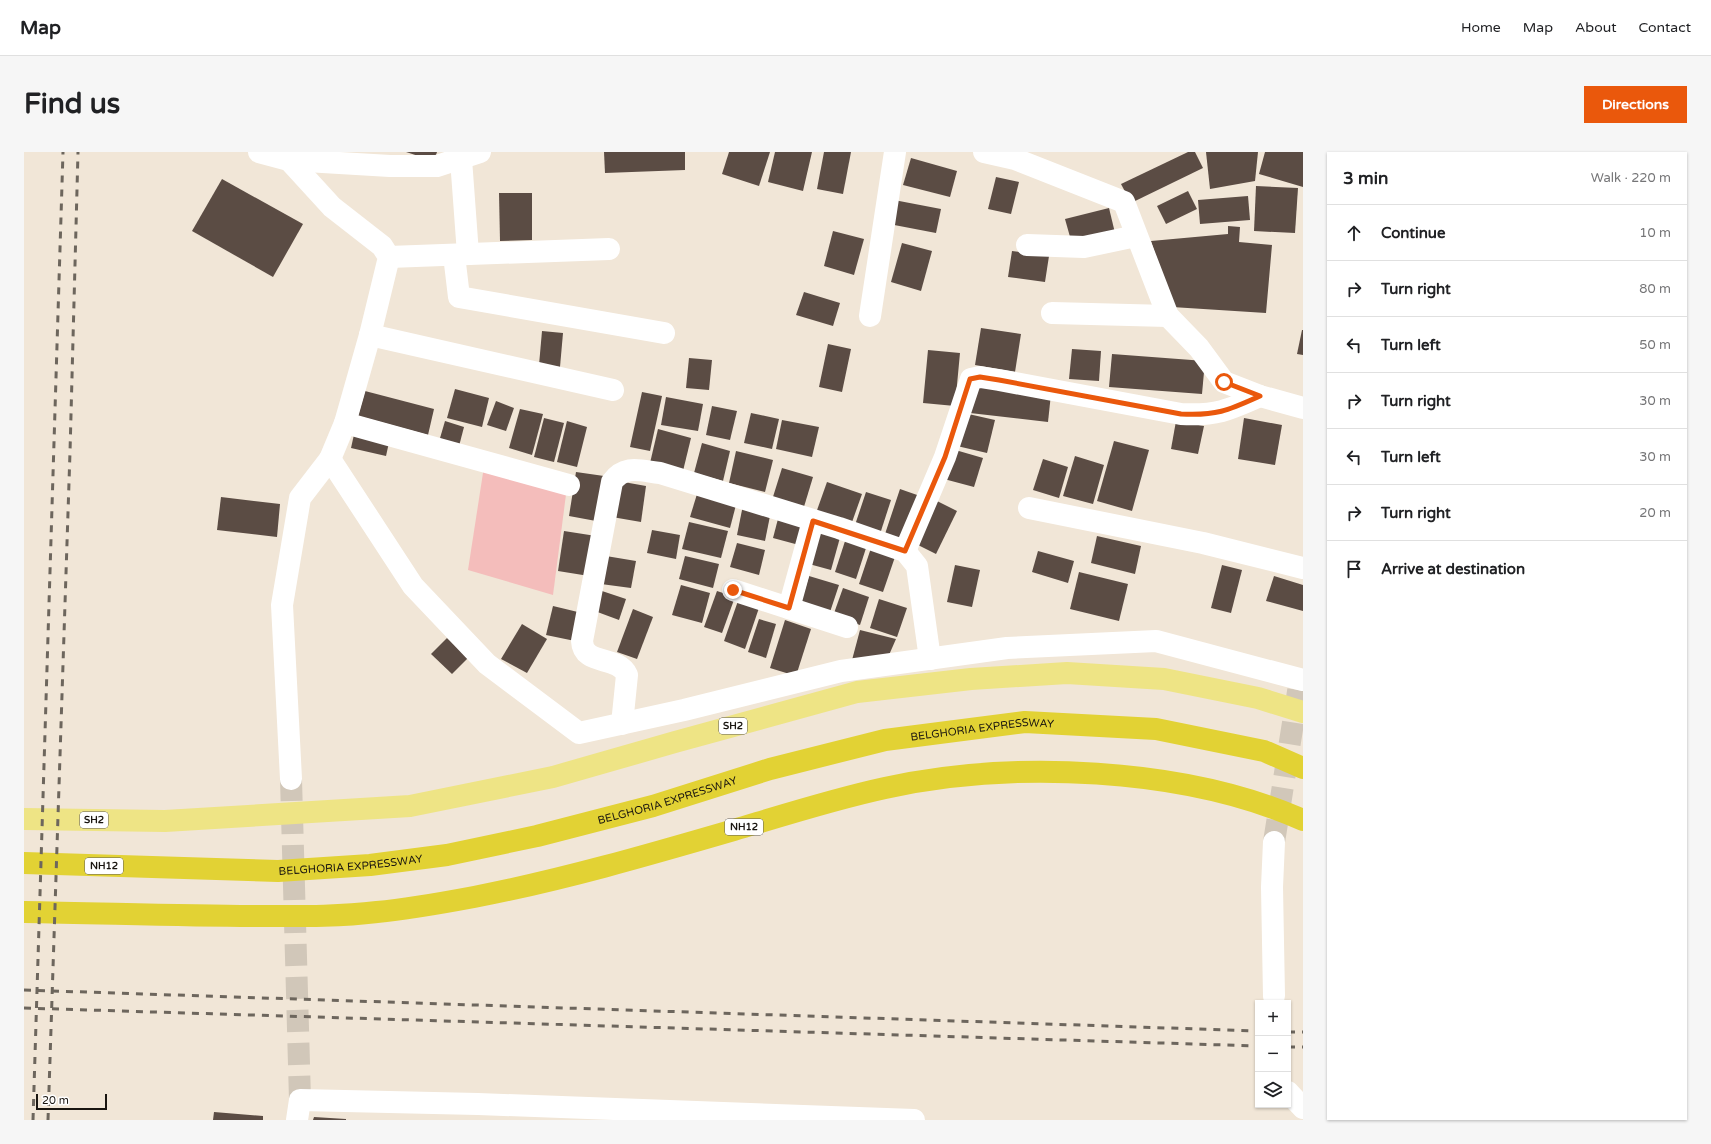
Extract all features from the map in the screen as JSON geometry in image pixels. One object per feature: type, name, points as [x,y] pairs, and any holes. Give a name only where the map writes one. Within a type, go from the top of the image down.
[{"type":"highway","name":"BELGHORIA EXPRESSWAY","points":[[24,863],[278,871],[370,865],[447,855],[537,836],[653,806],[770,769],[885,740],[1026,722],[1156,730],[1264,751],[1303,768]]},
{"type":"highway","name":"NH12","points":[[24,912],[183,916],[288,916],[377,912],[474,897],[670,848],[886,788],[958,777],[1025,772],[1089,773],[1155,779],[1218,792],[1303,820]]},
{"type":"main road","name":"SH2","points":[[24,819],[165,821],[410,806],[553,777],[857,692],[970,678],[1067,673],[1164,679],[1258,698],[1303,712]]},
{"type":"street","points":[[259,152],[289,160],[392,159],[437,166],[471,155],[461,254],[459,297],[664,333]]},
{"type":"street","points":[[870,316],[895,152]]},
{"type":"street","points":[[984,152],[1015,159],[1124,202],[1168,316],[1199,348],[1224,382],[1260,396],[1303,408]]},
{"type":"street","points":[[289,160],[332,207],[382,246],[389,257],[370,335],[345,423],[330,459],[300,498],[282,605],[291,779]]},
{"type":"street","points":[[1027,245],[1084,247],[1136,236]]},
{"type":"street","points":[[389,257],[609,249]]},
{"type":"street","points":[[1052,312],[1168,316]]},
{"type":"street","points":[[370,335],[613,390]]},
{"type":"street","points":[[905,551],[945,457],[970,379],[980,377],[1181,414],[1205,416],[1227,410],[1260,396]]},
{"type":"street","points":[[345,423],[569,484]]},
{"type":"street","points":[[330,459],[413,586],[487,664],[579,733],[841,671],[1007,648],[1156,641],[1302,675]]},
{"type":"street","points":[[622,724],[627,675],[624,669],[617,665],[591,656],[585,652],[582,648],[582,640],[612,482],[619,473],[632,470],[660,473],[905,551],[917,566],[930,658]]},
{"type":"street","points":[[1029,508],[1203,543],[1303,568]]},
{"type":"street","points":[[789,608],[813,521]]},
{"type":"street","points":[[733,590],[847,627]]},
{"type":"street","points":[[1274,842],[1272,887],[1274,996]]},
{"type":"street","points":[[1291,1095],[1303,1108]]},
{"type":"street","points":[[297,1120],[300,1100],[671,1116],[914,1120]]},
{"type":"shaded area","points":[[485,460],[568,479],[553,595],[468,570]]},
{"type":"building","points":[[406,152],[437,152],[434,161]]},
{"type":"building","points":[[604,152],[685,152],[685,170],[605,173]]},
{"type":"building","points":[[729,152],[770,152],[759,186],[722,174]]},
{"type":"building","points":[[775,152],[812,152],[803,191],[768,182]]},
{"type":"building","points":[[824,152],[851,152],[843,194],[817,189]]},
{"type":"building","points":[[1188,152],[1195,152],[1203,168],[1131,203],[1121,184]]},
{"type":"building","points":[[1206,152],[1258,152],[1255,181],[1210,189]]},
{"type":"building","points":[[1265,152],[1303,152],[1303,187],[1259,174]]},
{"type":"building","points":[[911,158],[957,171],[950,197],[903,185]]},
{"type":"building","points":[[996,177],[1019,182],[1011,214],[988,209]]},
{"type":"building","points":[[222,179],[303,224],[273,277],[192,231]]},
{"type":"building","points":[[1256,186],[1298,188],[1295,233],[1254,231]]},
{"type":"building","points":[[1188,191],[1197,209],[1166,224],[1157,206]]},
{"type":"building","points":[[499,193],[532,193],[532,240],[500,241]]},
{"type":"building","points":[[1248,196],[1250,220],[1200,224],[1198,200]]},
{"type":"building","points":[[894,200],[941,209],[936,233],[889,224]]},
{"type":"building","points":[[1109,208],[1115,233],[1072,244],[1065,219]]},
{"type":"building","points":[[1228,226],[1240,227],[1239,242],[1272,245],[1266,313],[1172,307],[1151,241],[1228,234]]},
{"type":"building","points":[[833,231],[864,239],[854,275],[824,266]]},
{"type":"building","points":[[902,243],[932,251],[921,291],[891,282]]},
{"type":"building","points":[[1012,251],[1049,256],[1045,282],[1008,277]]},
{"type":"building","points":[[804,292],[840,303],[833,326],[796,315]]},
{"type":"building","points":[[981,328],[1021,334],[1015,372],[975,365]]},
{"type":"building","points":[[1303,330],[1303,355],[1297,354]]},
{"type":"building","points":[[542,331],[563,333],[560,367],[539,365]]},
{"type":"building","points":[[828,344],[851,349],[842,392],[819,387]]},
{"type":"building","points":[[1072,349],[1101,351],[1099,381],[1069,379]]},
{"type":"building","points":[[928,350],[960,353],[955,406],[923,403]]},
{"type":"building","points":[[1112,354],[1205,361],[1202,394],[1109,387]]},
{"type":"building","points":[[689,358],[712,360],[709,390],[686,388]]},
{"type":"building","points":[[973,385],[1051,394],[1048,422],[970,413]]},
{"type":"building","points":[[455,389],[489,398],[482,427],[447,418]]},
{"type":"building","points":[[365,391],[434,409],[428,435],[358,416]]},
{"type":"building","points":[[642,392],[662,396],[650,451],[630,447]]},
{"type":"building","points":[[666,397],[703,404],[698,431],[661,425]]},
{"type":"building","points":[[496,401],[514,408],[506,431],[487,425]]},
{"type":"building","points":[[712,406],[737,411],[730,440],[706,435]]},
{"type":"building","points":[[520,409],[543,414],[532,455],[509,448]]},
{"type":"building","points":[[751,413],[779,419],[772,449],[744,443]]},
{"type":"building","points":[[964,413],[995,420],[987,453],[957,446]]},
{"type":"building","points":[[544,418],[564,423],[554,462],[534,457]]},
{"type":"building","points":[[1244,418],[1282,425],[1275,465],[1238,459]]},
{"type":"building","points":[[782,420],[819,427],[812,457],[776,449]]},
{"type":"building","points":[[445,421],[464,427],[458,450],[438,445]]},
{"type":"building","points":[[567,421],[587,427],[577,467],[557,462]]},
{"type":"building","points":[[1176,421],[1204,426],[1198,454],[1171,449]]},
{"type":"building","points":[[658,429],[691,438],[683,471],[650,463]]},
{"type":"building","points":[[355,430],[390,438],[386,456],[351,448]]},
{"type":"building","points":[[1114,441],[1149,450],[1132,511],[1097,501]]},
{"type":"building","points":[[702,443],[730,451],[723,481],[694,473]]},
{"type":"building","points":[[952,449],[983,458],[974,487],[944,479]]},
{"type":"building","points":[[736,451],[773,460],[765,492],[729,483]]},
{"type":"building","points":[[1075,456],[1104,465],[1093,504],[1063,496]]},
{"type":"building","points":[[1043,459],[1068,467],[1059,498],[1033,490]]},
{"type":"building","points":[[782,468],[813,477],[803,510],[772,500]]},
{"type":"building","points":[[576,472],[604,476],[596,521],[569,516]]},
{"type":"building","points":[[618,481],[646,486],[641,522],[612,517]]},
{"type":"building","points":[[827,482],[862,494],[851,525],[816,513]]},
{"type":"building","points":[[900,489],[920,496],[906,540],[885,534]]},
{"type":"building","points":[[866,492],[891,500],[880,534],[855,525]]},
{"type":"building","points":[[697,494],[736,505],[730,528],[690,517]]},
{"type":"building","points":[[221,497],[280,504],[277,537],[217,530]]},
{"type":"building","points":[[937,501],[957,511],[936,554],[916,544]]},
{"type":"building","points":[[743,505],[771,511],[765,541],[737,535]]},
{"type":"building","points":[[779,515],[805,523],[799,545],[773,538]]},
{"type":"building","points":[[689,522],[728,531],[721,558],[682,549]]},
{"type":"building","points":[[820,528],[841,534],[831,570],[809,564]]},
{"type":"building","points":[[652,530],[680,535],[676,559],[647,553]]},
{"type":"building","points":[[564,531],[596,536],[589,576],[558,571]]},
{"type":"building","points":[[847,535],[868,542],[856,579],[835,572]]},
{"type":"building","points":[[1097,536],[1141,546],[1135,574],[1091,563]]},
{"type":"building","points":[[737,543],[765,550],[759,575],[730,567]]},
{"type":"building","points":[[872,545],[896,554],[883,592],[859,584]]},
{"type":"building","points":[[1038,551],[1074,561],[1068,583],[1032,572]]},
{"type":"building","points":[[606,556],[636,561],[631,588],[601,584]]},
{"type":"building","points":[[685,556],[719,564],[713,588],[679,579]]},
{"type":"building","points":[[955,565],[980,570],[972,607],[947,602]]},
{"type":"building","points":[[1222,565],[1242,570],[1231,613],[1211,608]]},
{"type":"building","points":[[1079,572],[1128,584],[1119,621],[1070,609]]},
{"type":"building","points":[[809,576],[839,585],[828,618],[799,609]]},
{"type":"building","points":[[1274,576],[1303,585],[1303,611],[1266,601]]},
{"type":"building","points":[[681,585],[710,593],[702,623],[672,615]]},
{"type":"building","points":[[843,588],[869,597],[860,625],[833,616]]},
{"type":"building","points":[[599,590],[626,599],[619,620],[592,610]]},
{"type":"building","points":[[717,591],[735,597],[722,633],[704,627]]},
{"type":"building","points":[[739,598],[760,605],[745,649],[724,641]]},
{"type":"building","points":[[879,599],[907,608],[897,637],[870,628]]},
{"type":"building","points":[[553,606],[582,613],[575,641],[546,635]]},
{"type":"building","points":[[633,609],[653,617],[637,659],[617,652]]},
{"type":"building","points":[[759,619],[776,624],[766,658],[748,652]]},
{"type":"building","points":[[785,620],[811,629],[796,676],[770,668]]},
{"type":"building","points":[[522,624],[547,639],[527,673],[501,659]]},
{"type":"building","points":[[860,630],[896,639],[889,655],[852,660]]},
{"type":"building","points":[[447,638],[468,658],[452,674],[431,654]]},
{"type":"building","points":[[214,1112],[263,1116],[263,1120],[213,1120]]},
{"type":"building","points":[[314,1117],[346,1119],[346,1120],[313,1120]]},
{"type":"tunnel","points":[[1274,842],[1300,679]]},
{"type":"tunnel","points":[[291,779],[300,1100]]},
{"type":"railway","points":[[33,1120],[63,152]]},
{"type":"railway","points":[[48,1120],[70,452],[78,152]]},
{"type":"railway","points":[[24,990],[1255,1031]]},
{"type":"railway","points":[[24,1008],[1255,1046]]},
{"type":"railway","points":[[1291,1032],[1303,1032]]},
{"type":"railway","points":[[1291,1047],[1303,1047]]},
{"type":"route","points":[[733,590],[789,608],[813,521],[839,528],[905,551],[945,457],[970,379],[980,377],[1181,414],[1205,416],[1227,410],[1260,396],[1224,382]]}]
